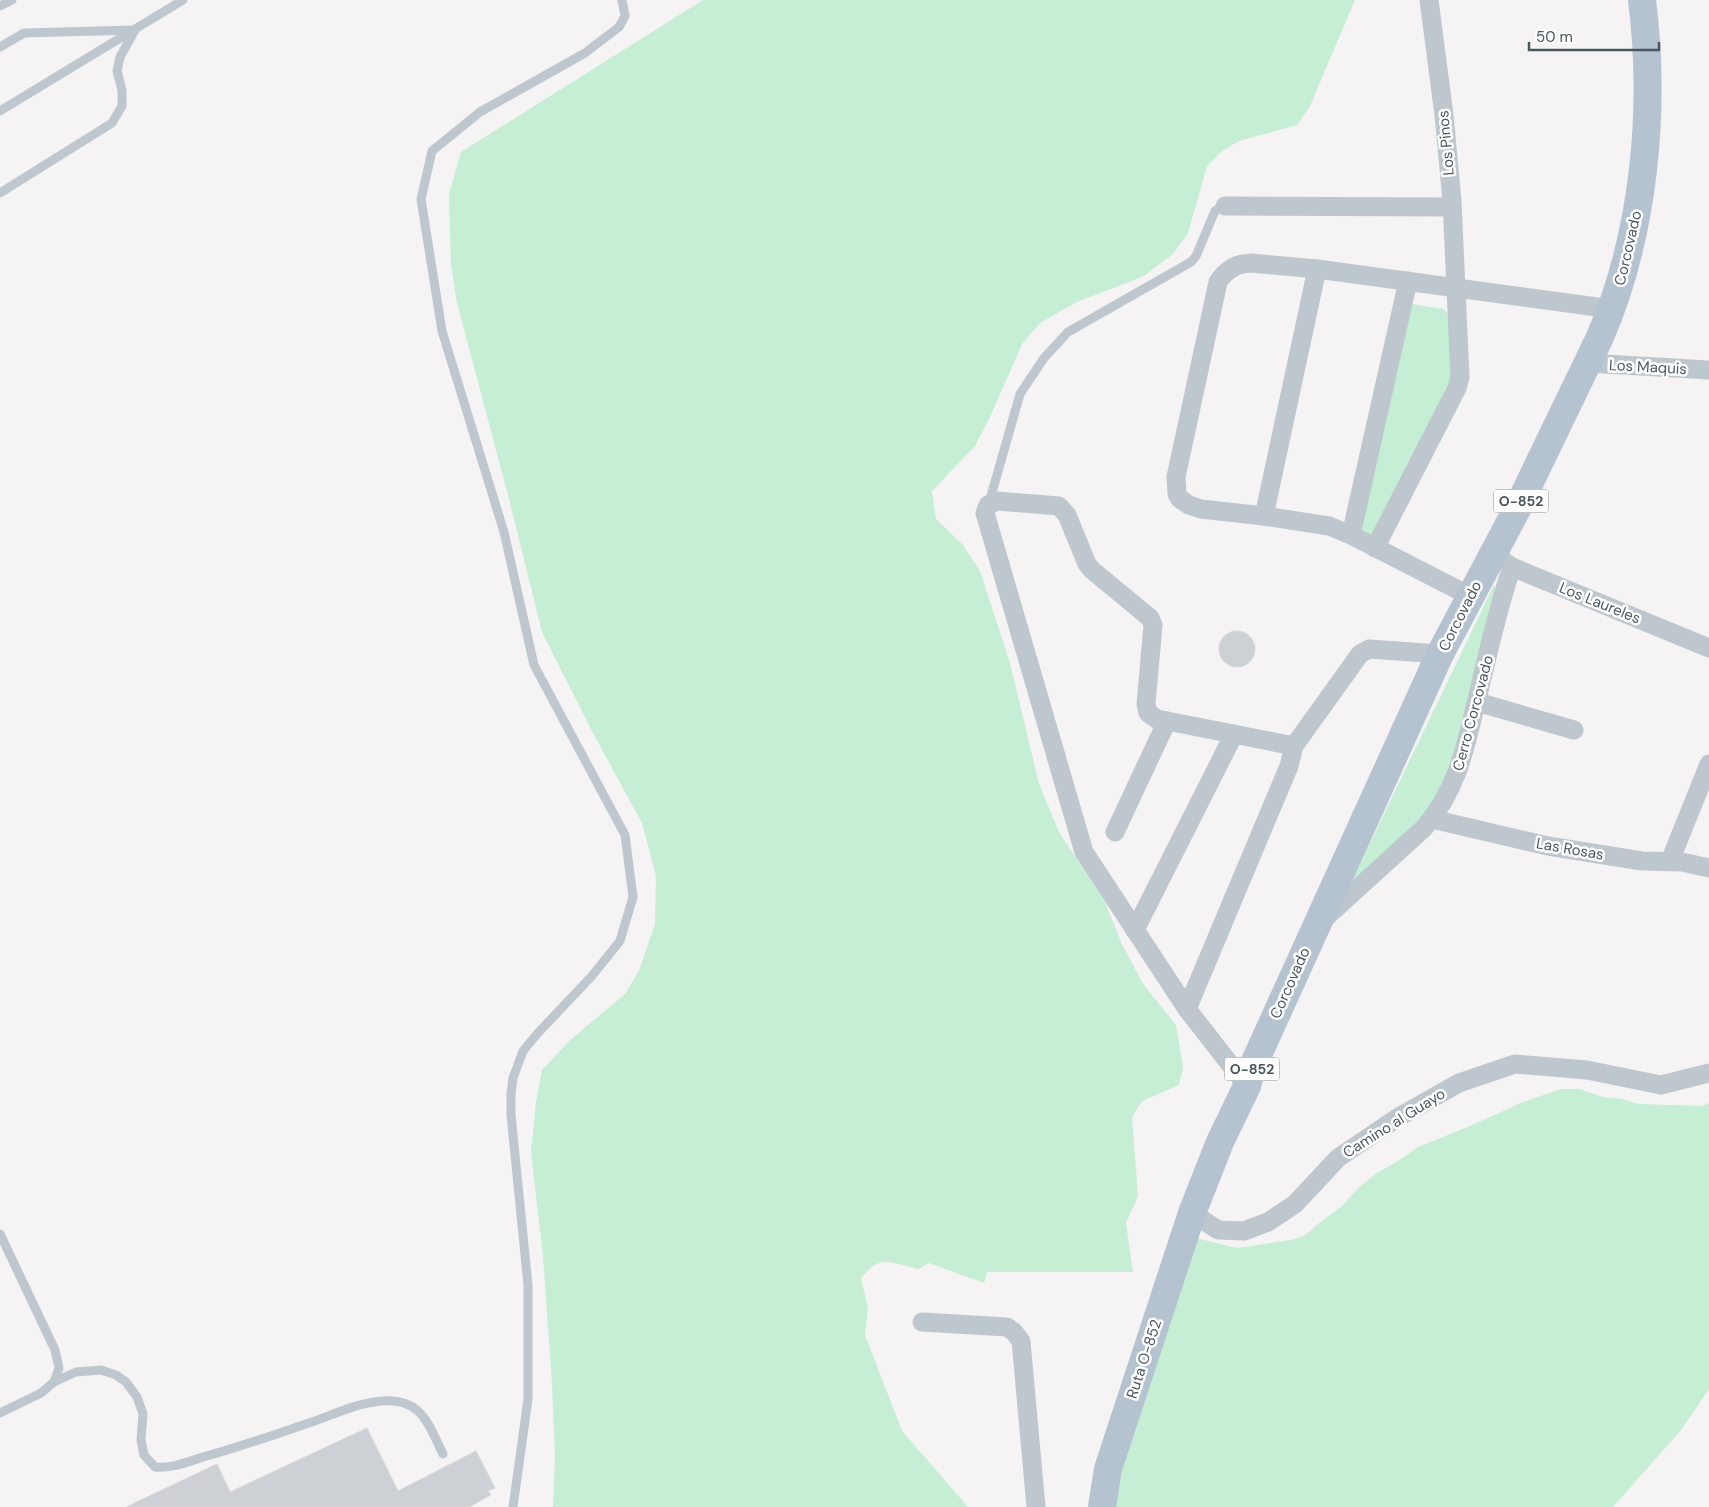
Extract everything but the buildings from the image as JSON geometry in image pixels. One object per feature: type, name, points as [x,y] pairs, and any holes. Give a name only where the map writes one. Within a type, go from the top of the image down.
[{"type":"main road","name":"Corcovado","points":[[1192,1213],[1220,1142],[1247,1086],[1252,1068],[1440,654],[1470,596],[1502,560],[1517,509],[1612,309],[1626,263],[1639,201],[1648,80],[1642,0]]},
{"type":"main road","name":"Ruta O-852","points":[[1102,1507],[1108,1469],[1192,1213]]},
{"type":"street","name":"Los Pinos","points":[[1375,548],[1457,388],[1460,377],[1452,207],[1444,115],[1429,0]]},
{"type":"street","points":[[1225,206],[1452,207]]},
{"type":"street","points":[[1470,596],[1351,535],[1320,524],[1195,507],[1180,498],[1176,488],[1176,477],[1216,289],[1226,272],[1241,264],[1251,263],[1408,281],[1612,309]]},
{"type":"street","points":[[1264,516],[1317,270]]},
{"type":"street","points":[[1351,535],[1408,281]]},
{"type":"street","name":"Los Maquis","points":[[1587,364],[1709,370]]},
{"type":"street","points":[[1247,1086],[1187,1009],[1084,852],[985,513],[988,506],[997,501],[1059,506],[1064,510],[1087,564],[1150,618],[1153,625],[1146,709],[1148,713],[1157,719],[1294,746]]},
{"type":"street","name":"Los Laureles","points":[[1502,560],[1709,648]]},
{"type":"street","name":"Cerro Corcovado","points":[[1316,926],[1424,828],[1444,803],[1458,772],[1503,594],[1502,560]]},
{"type":"street","points":[[1187,1009],[1289,766],[1294,746],[1364,652],[1369,649],[1440,654]]},
{"type":"street","points":[[1477,702],[1574,730]]},
{"type":"street","points":[[1115,832],[1167,721]]},
{"type":"street","points":[[1135,930],[1234,734]]},
{"type":"street","points":[[1670,861],[1709,764]]},
{"type":"street","name":"Las Rosas","points":[[1432,819],[1548,846],[1642,861],[1670,861],[1709,868]]},
{"type":"street","name":"Camino al Guayo","points":[[1192,1213],[1218,1230],[1244,1231],[1268,1222],[1296,1204],[1338,1158],[1396,1118],[1459,1083],[1515,1064],[1587,1070],[1661,1085],[1709,1073]]},
{"type":"street","points":[[922,1322],[1006,1327],[1014,1332],[1021,1341],[1036,1507]]},
{"type":"lane","points":[[0,6],[12,0]]},
{"type":"lane","points":[[0,111],[183,0]]},
{"type":"lane","points":[[513,1507],[528,1399],[528,1285],[511,1115],[513,1078],[524,1052],[537,1034],[591,977],[620,941],[633,897],[625,835],[534,665],[504,532],[442,331],[421,199],[432,151],[480,112],[585,53],[618,27],[625,16],[622,0]]},
{"type":"lane","points":[[0,47],[24,33],[135,30]]},
{"type":"lane","points":[[0,193],[112,123],[122,106],[122,90],[117,71],[120,57],[135,30]]},
{"type":"lane","points":[[988,506],[1020,394],[1044,358],[1068,332],[1191,262],[1196,256],[1216,211],[1225,206]]},
{"type":"lane","points":[[0,1234],[55,1350],[59,1368],[54,1382]]},
{"type":"lane","points":[[0,1412],[41,1393],[54,1382],[76,1372],[101,1370],[116,1375],[126,1382],[137,1397],[143,1414],[141,1440],[144,1454],[155,1467],[165,1468],[180,1464],[359,1405],[383,1401],[409,1405],[418,1411],[432,1432],[443,1454]]},
{"type":"green space","points":[[703,0],[1355,0],[1310,106],[1297,125],[1239,141],[1222,151],[1207,166],[1188,233],[1173,254],[1144,276],[1077,302],[1040,323],[1022,344],[975,446],[932,491],[936,519],[963,545],[980,571],[1010,663],[1039,784],[1060,834],[1104,900],[1122,944],[1143,984],[1176,1025],[1183,1067],[1179,1085],[1142,1101],[1132,1117],[1138,1196],[1126,1223],[1133,1272],[987,1272],[984,1283],[929,1263],[918,1269],[886,1262],[874,1266],[861,1279],[868,1308],[865,1335],[902,1431],[968,1507],[553,1507],[555,1457],[552,1383],[543,1256],[531,1152],[536,1102],[542,1070],[569,1041],[625,994],[639,971],[655,924],[656,876],[642,823],[594,735],[542,632],[457,303],[451,265],[449,194],[461,152]]},
{"type":"green space","points":[[1411,304],[1444,309],[1451,319],[1455,383],[1377,538],[1363,534],[1360,528]]},
{"type":"green space","points":[[1494,585],[1496,590],[1458,754],[1429,815],[1349,887]]},
{"type":"green space","points":[[1561,1089],[1579,1089],[1603,1097],[1622,1099],[1639,1104],[1702,1106],[1709,1103],[1709,1389],[1681,1430],[1613,1507],[1115,1507],[1134,1413],[1196,1238],[1237,1248],[1291,1240],[1306,1235],[1342,1206],[1358,1188],[1377,1173],[1418,1147],[1523,1102]]}]
